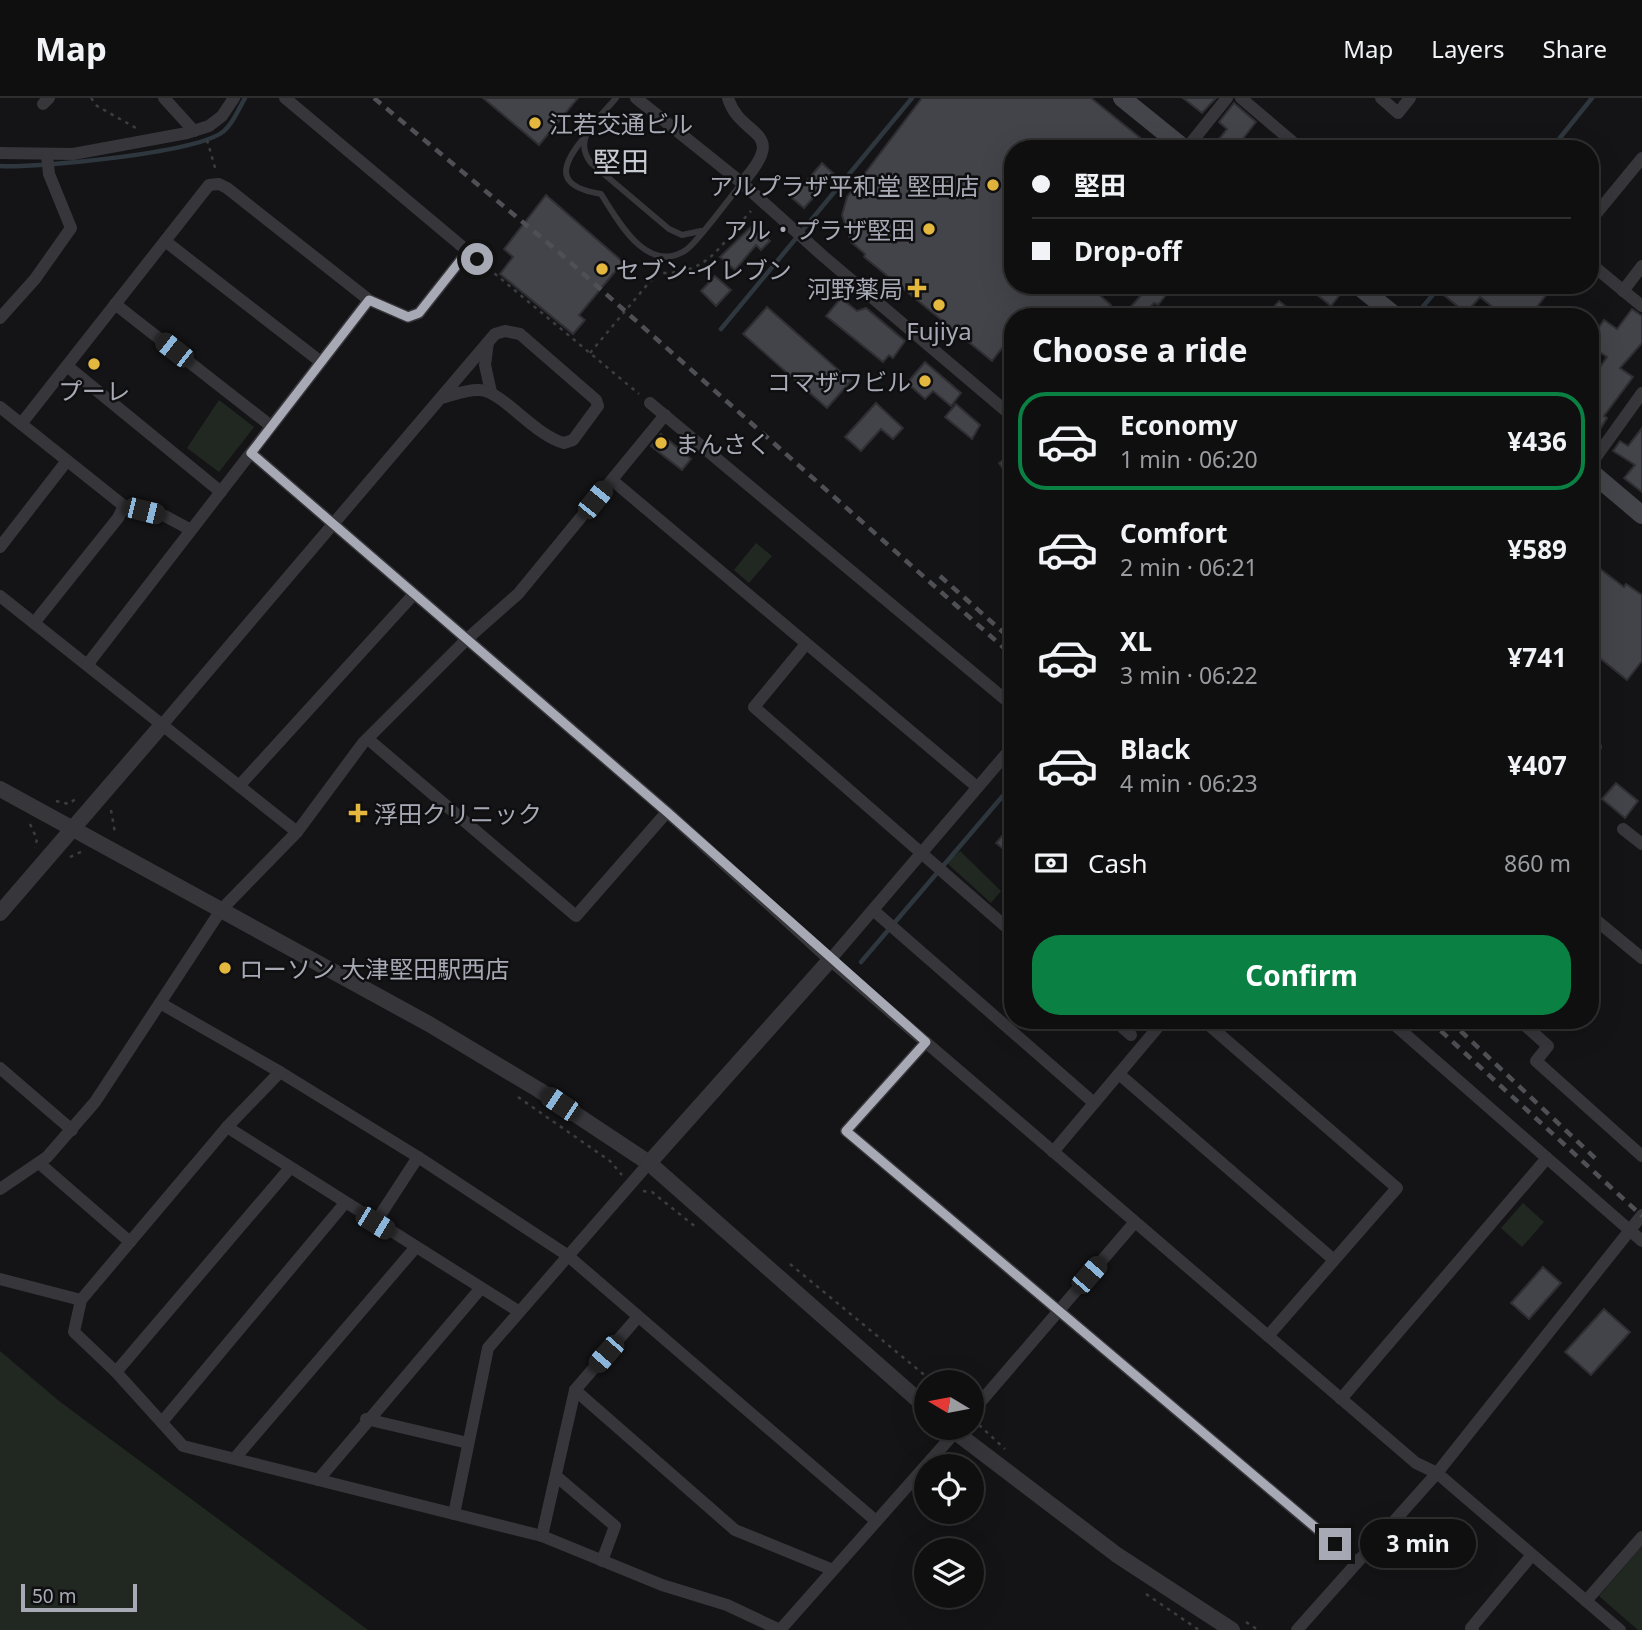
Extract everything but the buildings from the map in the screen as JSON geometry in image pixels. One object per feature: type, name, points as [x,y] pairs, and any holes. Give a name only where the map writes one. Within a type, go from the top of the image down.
[{"type":"main road","points":[[1122,98],[1174,140]]},
{"type":"main road","points":[[1366,294],[1381,308]]},
{"type":"main road","points":[[1599,479],[1642,514]]},
{"type":"street","points":[[164,98],[194,131]]},
{"type":"street","points":[[0,153],[74,154],[194,131],[209,126],[222,116],[234,98]]},
{"type":"street","points":[[21,424],[209,185],[219,184],[369,300],[408,317],[419,313],[473,255],[285,98]]},
{"type":"street","points":[[636,98],[742,183],[1004,409]]},
{"type":"street","points":[[1192,140],[1227,98]]},
{"type":"street","points":[[1241,98],[1290,140]]},
{"type":"street","points":[[1381,98],[1398,113],[1410,98]]},
{"type":"street","points":[[727,101],[757,132],[763,147],[761,161],[742,183]]},
{"type":"street","points":[[0,317],[34,279],[71,228],[49,174],[47,155]]},
{"type":"street","points":[[1599,210],[1642,158]]},
{"type":"street","points":[[165,241],[321,362]]},
{"type":"street","points":[[1623,291],[1642,266]]},
{"type":"street","points":[[1599,271],[1642,306]]},
{"type":"street","points":[[87,665],[369,300]]},
{"type":"street","points":[[115,304],[271,426]]},
{"type":"street","points":[[0,913],[495,334],[505,331],[520,334],[596,400],[598,406],[573,440],[564,443],[540,433],[491,392],[480,390],[442,398]]},
{"type":"street","points":[[488,342],[485,365],[491,392]]},
{"type":"street","points":[[67,366],[220,492]]},
{"type":"street","points":[[1599,453],[1642,393]]},
{"type":"street","points":[[650,402],[1004,698]]},
{"type":"street","points":[[0,407],[124,506],[164,516],[191,530]]},
{"type":"street","points":[[0,1189],[39,1163],[72,1130],[95,1102],[221,909],[296,832],[368,739],[467,639],[518,594],[665,415]]},
{"type":"street","points":[[251,453],[667,812],[830,960],[1053,1152],[1416,1463],[1437,1473],[1620,1630]]},
{"type":"street","points":[[3,538],[66,462]]},
{"type":"street","points":[[612,480],[977,787]]},
{"type":"street","points":[[34,623],[118,518],[124,506]]},
{"type":"street","points":[[239,786],[414,594]]},
{"type":"street","points":[[0,596],[296,832]]},
{"type":"street","points":[[806,644],[754,707],[1004,925]]},
{"type":"street","points":[[368,739],[576,916],[667,812]]},
{"type":"street","points":[[454,1514],[488,1348],[567,1255],[830,960],[1004,756]]},
{"type":"street","points":[[0,789],[429,1024],[539,1090],[649,1163],[914,1396]]},
{"type":"street","points":[[1623,829],[1642,844]]},
{"type":"street","points":[[873,909],[1004,1024]]},
{"type":"street","points":[[1599,923],[1642,958]]},
{"type":"street","points":[[160,1003],[280,1072],[418,1157],[567,1255],[876,1521]]},
{"type":"street","points":[[1010,1029],[1094,1103]]},
{"type":"street","points":[[1124,1029],[1131,1035]]},
{"type":"street","points":[[1053,1152],[1156,1029]]},
{"type":"street","points":[[1213,1029],[1397,1188],[1268,1336]]},
{"type":"street","points":[[1400,1029],[1642,1241]]},
{"type":"street","points":[[1529,1029],[1548,1046],[1536,1061],[1642,1156]]},
{"type":"street","points":[[926,1042],[846,1131],[1356,1562]]},
{"type":"street","points":[[0,1068],[72,1130]]},
{"type":"street","points":[[280,1072],[227,1127],[81,1300],[74,1332],[183,1446],[542,1536],[662,1585],[727,1605],[780,1630],[946,1440]]},
{"type":"street","points":[[1119,1074],[1334,1261]]},
{"type":"street","points":[[227,1127],[518,1311]]},
{"type":"street","points":[[375,1223],[418,1157]]},
{"type":"street","points":[[1341,1399],[1547,1158]]},
{"type":"street","points":[[39,1163],[130,1242]]},
{"type":"street","points":[[116,1373],[290,1168]]},
{"type":"street","points":[[162,1422],[345,1203]]},
{"type":"street","points":[[1297,1630],[1437,1473],[1642,1215]]},
{"type":"street","points":[[984,1398],[1135,1222]]},
{"type":"street","points":[[234,1458],[416,1247]]},
{"type":"street","points":[[0,1279],[81,1300]]},
{"type":"street","points":[[318,1480],[366,1419],[481,1288]]},
{"type":"street","points":[[542,1536],[575,1390],[637,1318]]},
{"type":"street","points":[[575,1390],[735,1530],[833,1570]]},
{"type":"street","points":[[366,1419],[468,1443]]},
{"type":"street","points":[[968,1440],[1117,1555],[1234,1623]]},
{"type":"street","points":[[556,1476],[615,1526],[602,1561]]},
{"type":"street","points":[[1586,1601],[1642,1537]]},
{"type":"street","points":[[1473,1630],[1471,1628],[1532,1555]]},
{"type":"lane","points":[[616,98],[567,159],[565,170],[570,183],[582,191],[601,194],[622,228],[652,254],[668,256],[686,250],[742,183]]},
{"type":"lane","points":[[583,139],[582,151],[611,180],[669,229],[682,235],[701,231]]},
{"type":"lane","points":[[601,194],[611,180]]},
{"type":"path","points":[[91,98],[97,106],[154,139]]},
{"type":"path","points":[[208,144],[219,184]]},
{"type":"path","points":[[590,353],[657,273],[678,274],[700,268],[761,201]]},
{"type":"path","points":[[473,255],[650,402]]},
{"type":"path","points":[[48,799],[69,804],[87,790]]},
{"type":"path","points":[[111,810],[114,832],[126,839]]},
{"type":"path","points":[[20,818],[30,823],[37,839],[35,849]]},
{"type":"path","points":[[61,862],[83,851],[90,855]]},
{"type":"path","points":[[507,1090],[610,1161],[624,1177]]},
{"type":"path","points":[[786,1261],[918,1370]]},
{"type":"path","points":[[984,1431],[1011,1453]]},
{"type":"path","points":[[1234,1623],[1258,1630]]},
{"type":"shaded area","points":[[219,400],[254,427],[219,472],[187,448]]},
{"type":"shaded area","points":[[756,543],[772,556],[749,583],[734,570]]},
{"type":"shaded area","points":[[960,851],[1001,891],[991,903],[947,863]]},
{"type":"shaded area","points":[[1523,1203],[1544,1222],[1522,1247],[1501,1228]]},
{"type":"shaded area","points":[[0,1351],[59,1401],[368,1630],[0,1630]]},
{"type":"shaded area","points":[[1642,1546],[1642,1630],[1638,1630],[1599,1596]]},
{"type":"waterway","points":[[0,166],[81,162],[185,146],[225,130],[245,98]]},
{"type":"waterway","points":[[721,329],[912,98]]},
{"type":"waterway","points":[[1558,140],[1592,98]]},
{"type":"waterway","points":[[1422,308],[1434,294]]},
{"type":"waterway","points":[[861,962],[1004,795]]},
{"type":"railway","points":[[374,98],[561,254],[1004,648]]},
{"type":"railway","points":[[940,576],[1004,633]]},
{"type":"railway","points":[[1439,1029],[1642,1216]]},
{"type":"railway","points":[[1459,1029],[1596,1159]]},
{"type":"place","name":"江若交通ビル","points":[[535,123]]},
{"type":"place","name":"アルプラザ平和堂 堅田店","points":[[993,185]]},
{"type":"place","name":"アル・プラザ堅田","points":[[929,229]]},
{"type":"place","name":"セブン-イレブン","points":[[602,269]]},
{"type":"place","name":"河野薬局","points":[[917,288]]},
{"type":"place","name":"Fujiya","points":[[939,305]]},
{"type":"place","name":"プーレ","points":[[94,364]]},
{"type":"place","name":"コマザワビル","points":[[925,381]]},
{"type":"place","name":"まんさく","points":[[661,443]]},
{"type":"place","name":"浮田クリニック","points":[[358,813]]},
{"type":"place","name":"ローソン 大津堅田駅西店","points":[[225,968]]},
{"type":"district","name":"堅田","points":[[621,161]]},
{"type":"route","points":[[477,259],[468,251],[419,313],[408,317],[369,300],[251,453],[667,812],[830,960],[926,1042],[846,1131],[1335,1544]]}]
